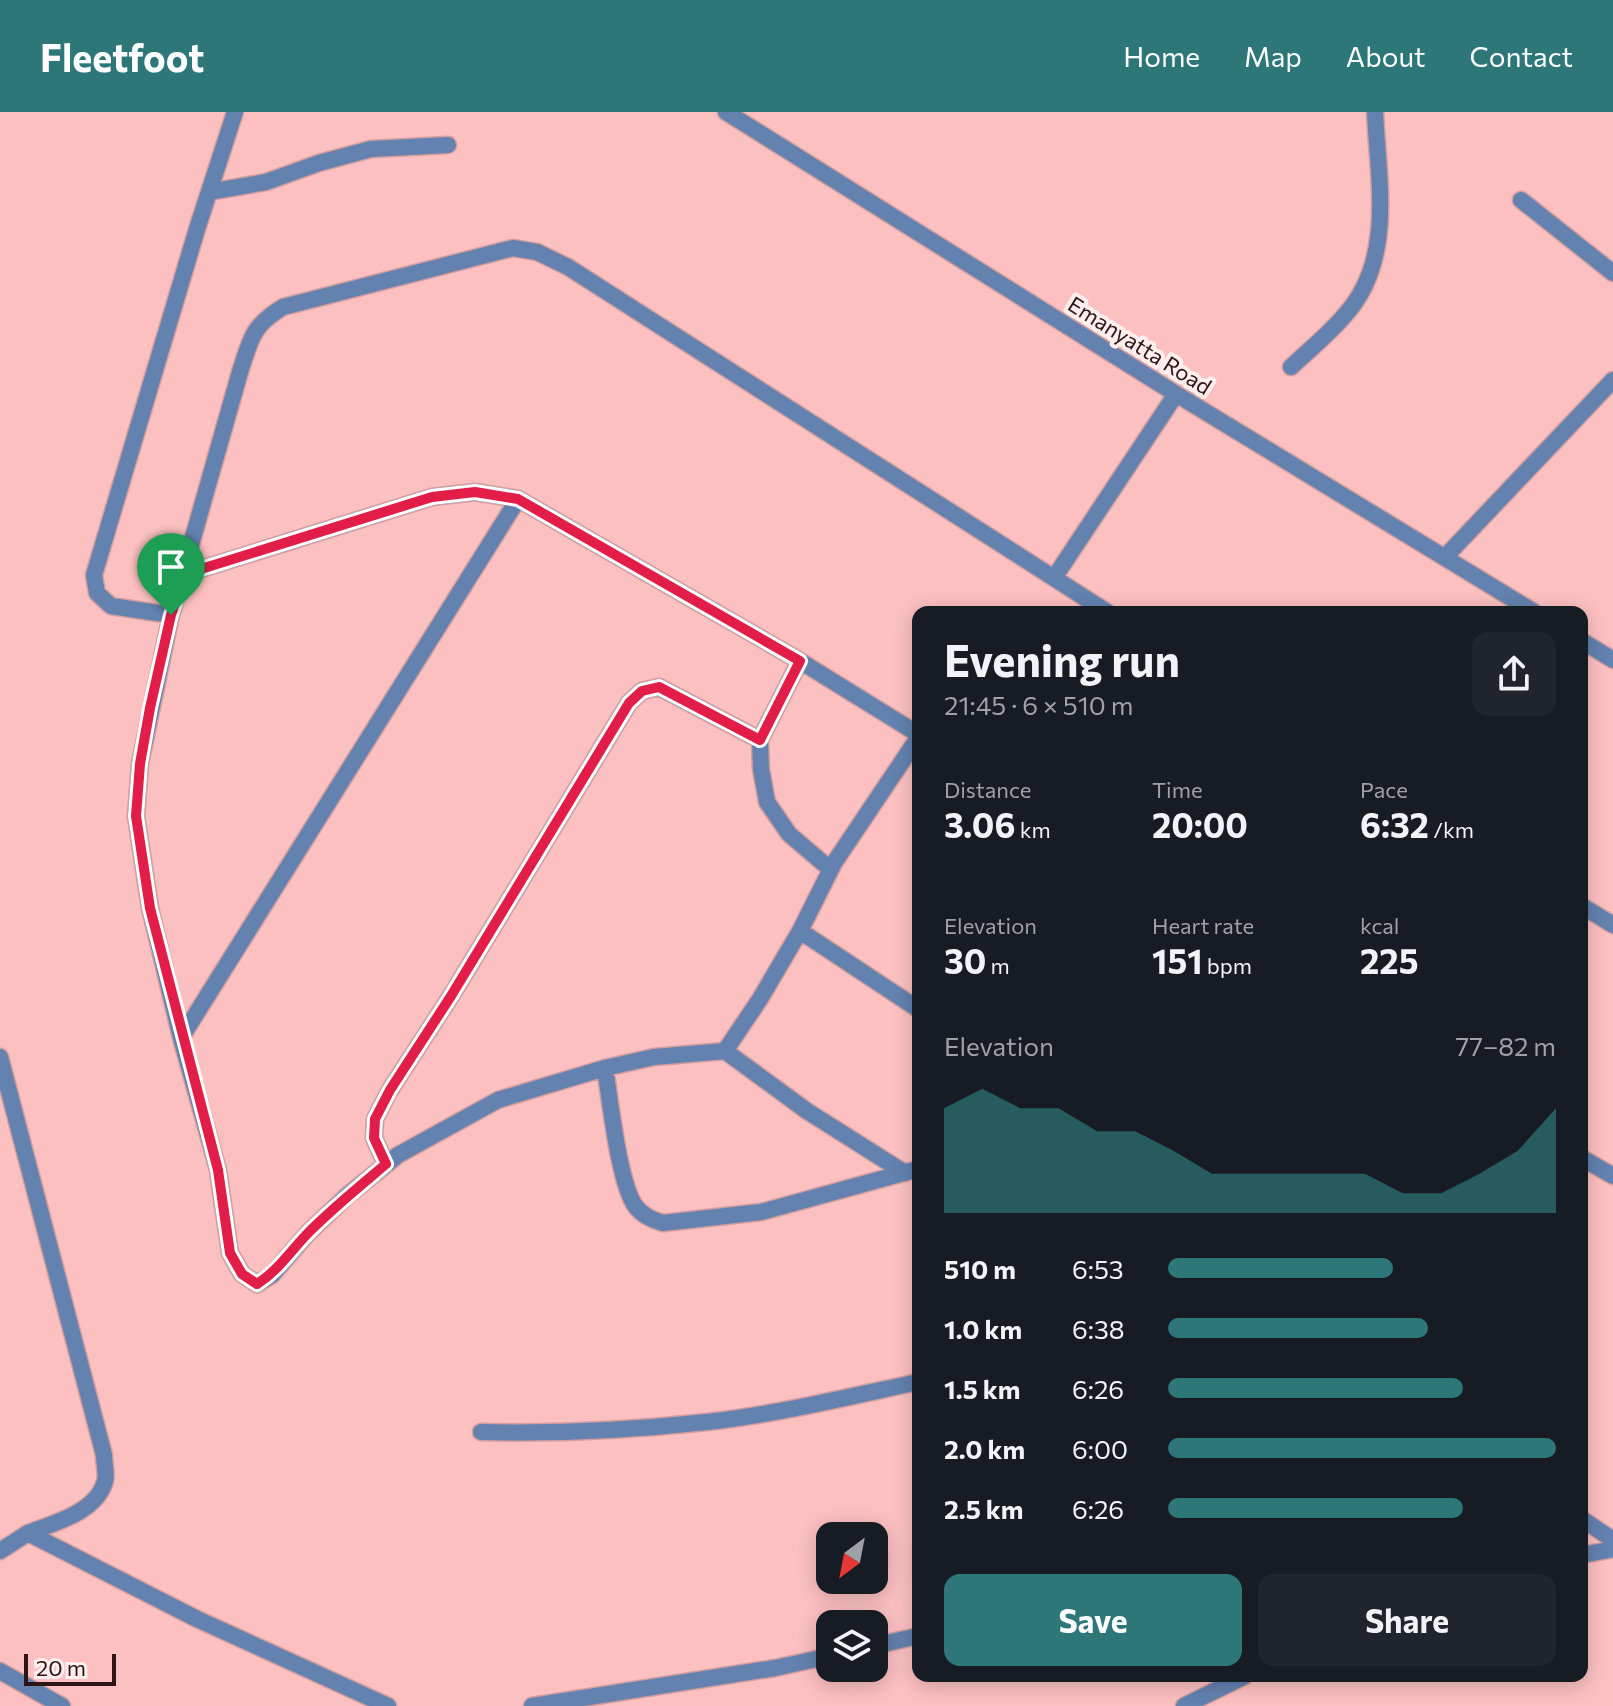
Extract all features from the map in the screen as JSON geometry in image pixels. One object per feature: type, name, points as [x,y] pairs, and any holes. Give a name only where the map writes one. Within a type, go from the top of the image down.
[{"type":"street","points":[[171,615],[111,606],[97,593],[94,575],[235,112]]},
{"type":"street","name":"Emanyatta Road","points":[[726,112],[1176,394],[1524,606]]},
{"type":"street","points":[[1291,367],[1346,314],[1365,287],[1374,264],[1380,231],[1375,112]]},
{"type":"street","points":[[209,192],[266,182],[371,149],[448,145]]},
{"type":"street","points":[[1521,200],[1613,273]]},
{"type":"street","points":[[911,1171],[807,1111],[725,1051],[654,1057],[605,1068],[498,1100],[386,1164],[308,1233],[272,1275],[257,1284],[242,1274],[230,1253],[218,1170],[181,1038],[150,908],[136,816],[142,750],[171,615],[240,372],[262,320],[283,307],[513,248],[537,252],[568,267],[1098,606]]},
{"type":"street","points":[[1445,557],[1613,380]]},
{"type":"street","points":[[1054,578],[1176,394]]},
{"type":"street","points":[[185,574],[432,497],[475,492],[518,499],[800,661],[912,732]]},
{"type":"street","points":[[181,1038],[518,499]]},
{"type":"street","points":[[1588,645],[1613,660]]},
{"type":"street","points":[[800,661],[760,740],[761,769],[767,802],[789,834],[830,869]]},
{"type":"street","points":[[386,1164],[374,1138],[375,1119],[390,1090],[459,983],[629,703],[642,691],[659,687],[760,740]]},
{"type":"street","points":[[725,1051],[800,931],[830,869],[912,745]]},
{"type":"street","points":[[1588,910],[1613,925]]},
{"type":"street","points":[[800,931],[912,1005]]},
{"type":"street","points":[[0,1057],[104,1455],[105,1480],[96,1498],[73,1515],[28,1533],[0,1551]]},
{"type":"street","points":[[605,1068],[625,1183],[636,1207],[648,1218],[663,1223],[761,1212],[911,1171]]},
{"type":"street","points":[[1588,1161],[1613,1176]]},
{"type":"street","points":[[481,1432],[548,1434],[709,1422],[912,1383]]},
{"type":"street","points":[[1588,1523],[1613,1540]]},
{"type":"street","points":[[28,1533],[197,1619],[388,1706]]},
{"type":"street","points":[[1588,1554],[1613,1549]]},
{"type":"street","points":[[888,1643],[912,1637]]},
{"type":"street","points":[[532,1706],[816,1659]]},
{"type":"street","points":[[0,1671],[62,1706]]},
{"type":"street","points":[[1184,1706],[1233,1682]]},
{"type":"route","points":[[475,492],[518,499],[800,661],[760,740],[659,687],[642,691],[629,703],[537,857],[390,1090],[375,1119],[374,1138],[386,1164],[308,1233],[272,1275],[257,1284],[242,1274],[230,1253],[218,1170],[181,1038],[150,908],[136,816],[140,764],[171,615],[185,574],[432,497],[475,492]]}]
